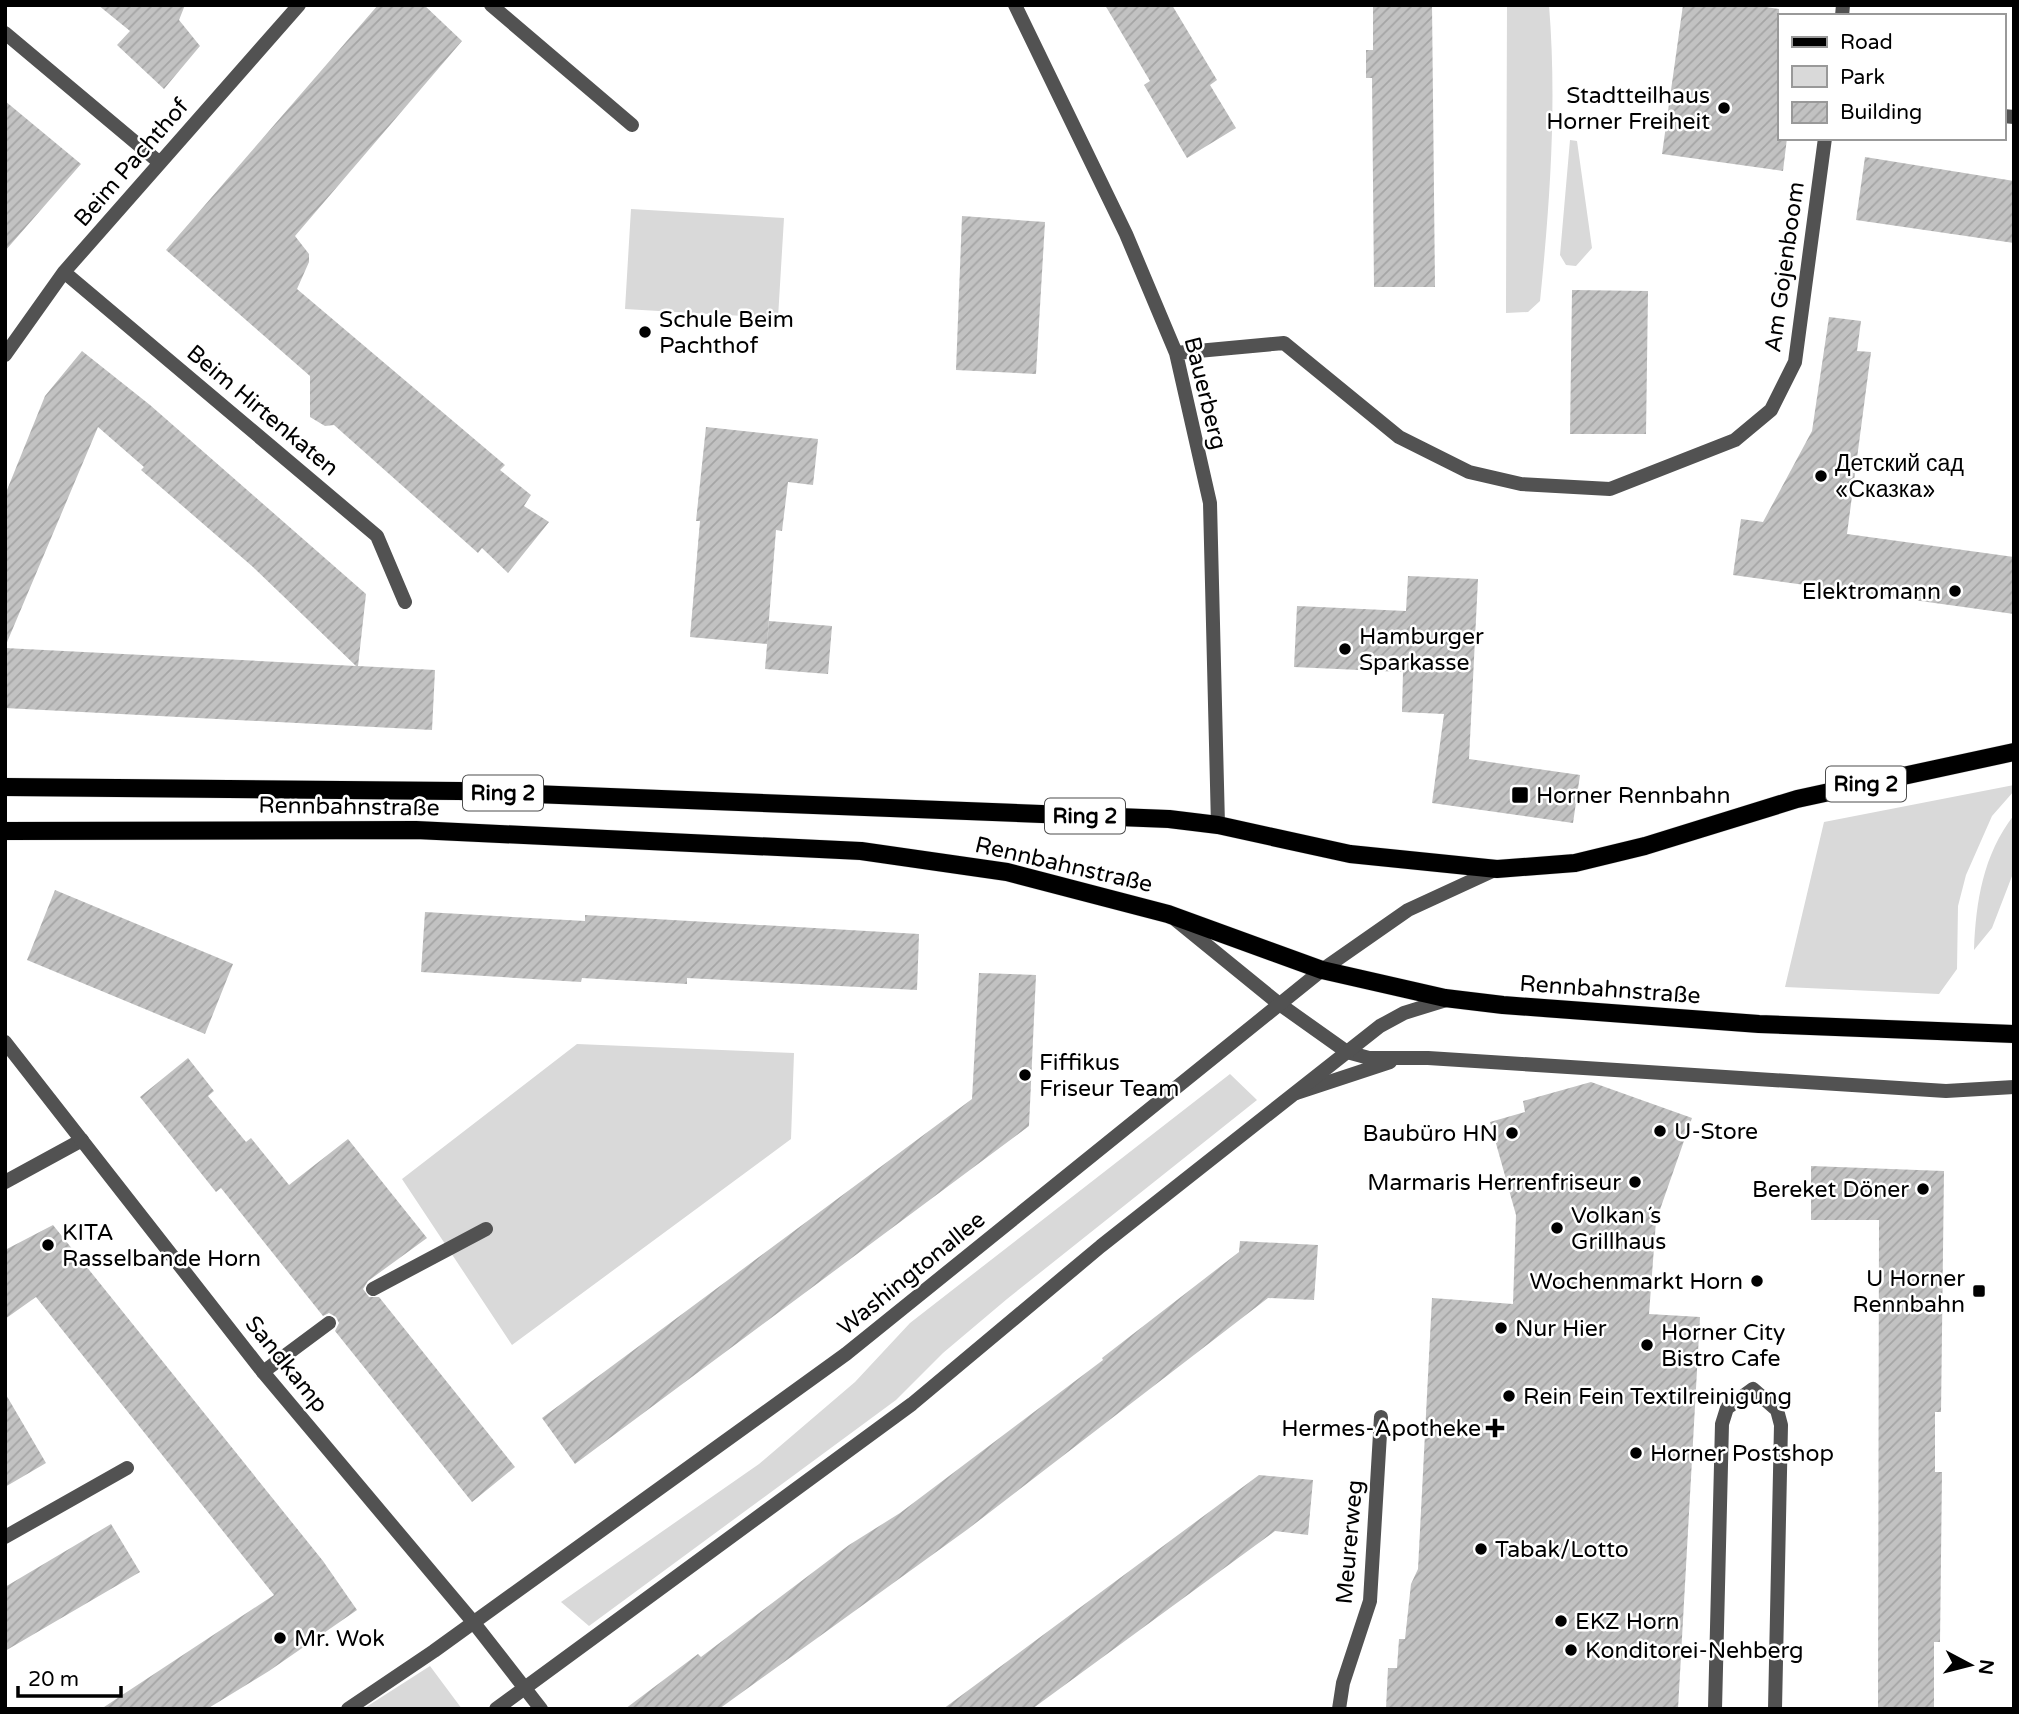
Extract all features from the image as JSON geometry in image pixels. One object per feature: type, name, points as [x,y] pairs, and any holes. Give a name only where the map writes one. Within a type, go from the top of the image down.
[{"type":"main road","name":"Rennbahnstraße","points":[[5,787],[459,791],[1169,819],[1218,825],[1350,854],[1497,869],[1575,863],[1646,846],[1797,799],[2014,752]]},
{"type":"main road","name":"Rennbahnstraße","points":[[5,831],[416,830],[862,851],[1007,872],[1168,914],[1322,970],[1448,998],[1503,1005],[1748,1024],[2014,1034]]},
{"type":"street","name":"Beim Pachthof","points":[[5,355],[64,272],[299,5]]},
{"type":"street","points":[[491,5],[632,125]]},
{"type":"street","name":"Bauerberg","points":[[1015,5],[1126,234],[1176,353],[1210,503],[1218,825]]},
{"type":"street","points":[[5,33],[160,163]]},
{"type":"street","name":"Am Gojenboom","points":[[1176,353],[1284,343],[1399,437],[1469,472],[1521,484],[1610,489],[1735,440],[1771,410],[1795,362],[1825,140]]},
{"type":"street","name":"Beim Hirtenkaten","points":[[64,272],[377,536],[405,602]]},
{"type":"street","name":"Washingtonallee","points":[[348,1709],[474,1623],[846,1354],[1322,970],[1408,911],[1497,869]]},
{"type":"street","points":[[1168,914],[1278,1003],[1347,1052],[1369,1058],[1428,1058],[1947,1091],[2014,1087]]},
{"type":"street","points":[[496,1709],[912,1404],[1101,1246],[1380,1026],[1404,1013],[1448,998]]},
{"type":"street","name":"Sandkamp","points":[[5,1042],[263,1372],[474,1623],[541,1709]]},
{"type":"street","points":[[1295,1093],[1399,1059]]},
{"type":"street","points":[[5,1182],[82,1140]]},
{"type":"street","points":[[373,1289],[486,1229]]},
{"type":"street","points":[[263,1372],[329,1323]]},
{"type":"street","points":[[1716,1709],[1722,1424],[1727,1408],[1753,1389],[1777,1410],[1781,1425],[1774,1709]]},
{"type":"street","name":"Meurerweg","points":[[1339,1709],[1343,1683],[1370,1601],[1381,1417]]},
{"type":"street","points":[[5,1536],[127,1468]]},
{"type":"green space","points":[[1507,5],[1549,5],[1552,116],[1540,301],[1528,312],[1506,313],[1506,305]]},
{"type":"green space","points":[[1570,140],[1577,141],[1592,248],[1576,266],[1566,265],[1560,255]]},
{"type":"green space","points":[[631,209],[784,218],[778,318],[625,309]]},
{"type":"green space","points":[[2014,785],[2014,791],[1992,816],[1966,875],[1958,906],[1957,969],[1939,994],[1785,987],[1824,822]]},
{"type":"green space","points":[[2014,815],[2014,871],[1992,928],[1974,950],[1979,896],[1988,862],[2003,830]]},
{"type":"green space","points":[[577,1044],[794,1053],[791,1139],[512,1345],[402,1179]]},
{"type":"green space","points":[[1230,1074],[1257,1100],[1007,1299],[943,1353],[896,1400],[589,1626],[561,1602],[759,1464],[855,1382],[910,1323]]},
{"type":"green space","points":[[430,1666],[462,1709],[363,1709]]},
{"type":"building","points":[[98,5],[185,5],[179,20],[200,46],[164,89],[117,45],[130,31]]},
{"type":"building","points":[[378,5],[424,5],[462,41],[295,236],[309,254],[309,262],[297,289],[505,465],[500,470],[531,495],[524,506],[549,522],[508,573],[482,548],[478,553],[334,425],[325,426],[310,417],[310,376],[166,250]]},
{"type":"building","points":[[1105,5],[1172,5],[1217,80],[1210,85],[1236,128],[1187,158],[1144,85],[1150,81]]},
{"type":"building","points":[[1373,5],[1432,5],[1435,287],[1374,287],[1372,78],[1366,78],[1366,50],[1373,50]]},
{"type":"building","name":"Stadtteilhaus Horner Freiheit","points":[[1683,5],[1752,5],[1779,9],[1778,140],[1787,140],[1783,171],[1662,154]]},
{"type":"building","points":[[5,101],[81,164],[5,251]]},
{"type":"building","points":[[1865,157],[2014,181],[2014,243],[1856,220]]},
{"type":"building","points":[[962,216],[1045,222],[1036,374],[956,370]]},
{"type":"building","points":[[1572,290],[1648,291],[1646,434],[1570,434]]},
{"type":"building","points":[[1829,317],[1861,321],[1857,351],[1871,352],[1847,534],[2014,557],[2014,614],[1733,575],[1741,519],[1763,522],[1812,431]]},
{"type":"building","points":[[82,351],[150,405],[366,594],[358,666],[435,670],[432,730],[5,708],[5,648],[356,666],[253,567],[141,470],[144,467],[98,427],[5,647],[5,495],[45,396]]},
{"type":"building","points":[[706,427],[818,439],[813,485],[788,482],[782,531],[776,530],[767,644],[690,637],[700,521],[696,521]]},
{"type":"building","points":[[1408,576],[1478,579],[1469,759],[1580,775],[1573,823],[1432,803],[1444,714],[1402,712],[1403,672],[1294,667],[1297,606],[1406,611]]},
{"type":"building","points":[[769,621],[832,626],[828,674],[765,669]]},
{"type":"building","points":[[55,890],[233,964],[205,1034],[27,960]]},
{"type":"building","points":[[425,912],[585,921],[585,915],[919,934],[917,990],[687,978],[687,984],[582,978],[581,982],[421,972]]},
{"type":"building","points":[[979,973],[1036,975],[1029,1126],[575,1464],[542,1418],[972,1099]]},
{"type":"building","points":[[188,1058],[214,1091],[208,1096],[246,1142],[251,1138],[289,1185],[348,1139],[427,1238],[368,1281],[363,1289],[369,1297],[379,1297],[515,1467],[472,1502],[335,1331],[339,1323],[336,1317],[329,1313],[323,1316],[221,1188],[216,1192],[140,1097]]},
{"type":"building","points":[[1591,1082],[1692,1118],[1656,1221],[1649,1314],[1700,1317],[1678,1709],[1386,1709],[1388,1668],[1397,1668],[1399,1639],[1405,1639],[1411,1584],[1418,1569],[1432,1298],[1513,1304],[1516,1215],[1490,1122],[1525,1112],[1523,1101]]},
{"type":"building","points":[[1811,1166],[1944,1171],[1941,1412],[1935,1412],[1935,1472],[1942,1472],[1940,1642],[1934,1642],[1934,1709],[1878,1709],[1879,1220],[1811,1220]]},
{"type":"building","points":[[53,1225],[323,1561],[357,1610],[269,1671],[207,1709],[101,1709],[274,1595],[36,1297],[5,1319],[5,1250]]},
{"type":"building","points":[[1240,1241],[1318,1245],[1314,1300],[1268,1298],[968,1529],[719,1709],[625,1709],[698,1654],[701,1657],[849,1545],[900,1513],[1103,1360],[1102,1358],[1239,1252]]},
{"type":"building","points":[[5,1393],[46,1463],[5,1487]]},
{"type":"building","points":[[1259,1475],[1313,1480],[1308,1535],[1275,1531],[1032,1709],[943,1709]]},
{"type":"building","points":[[111,1524],[140,1572],[5,1651],[5,1587]]},
{"type":"place","name":"Stadtteilhaus Horner Freiheit","points":[[1724,108]]},
{"type":"place","name":"Schule Beim Pachthof","points":[[645,332]]},
{"type":"place","name":"Детский сад «Сказка»","points":[[1821,476]]},
{"type":"place","name":"Elektromann","points":[[1955,591]]},
{"type":"place","name":"Hamburger Sparkasse","points":[[1345,649]]},
{"type":"place","name":"Horner Rennbahn","points":[[1520,795]]},
{"type":"place","name":"Fiffikus Friseur Team","points":[[1025,1075]]},
{"type":"place","name":"U-Store","points":[[1660,1131]]},
{"type":"place","name":"Baubüro HN","points":[[1512,1133]]},
{"type":"place","name":"Marmaris Herrenfriseur","points":[[1635,1182]]},
{"type":"place","name":"Bereket Döner","points":[[1923,1189]]},
{"type":"place","name":"Volkan´s Grillhaus","points":[[1557,1228]]},
{"type":"place","name":"KITA Rasselbande Horn","points":[[48,1245]]},
{"type":"place","name":"Wochenmarkt Horn","points":[[1757,1281]]},
{"type":"place","name":"U Horner Rennbahn","points":[[1979,1291]]},
{"type":"place","name":"Nur Hier","points":[[1501,1328]]},
{"type":"place","name":"Horner City Bistro Cafe","points":[[1647,1345]]},
{"type":"place","name":"Rein Fein Textilreinigung","points":[[1509,1396]]},
{"type":"place","name":"Hermes-Apotheke","points":[[1495,1428]]},
{"type":"place","name":"Horner Postshop","points":[[1636,1453]]},
{"type":"place","name":"Tabak/Lotto","points":[[1481,1549]]},
{"type":"place","name":"EKZ Horn","points":[[1561,1621]]},
{"type":"place","name":"Mr. Wok","points":[[280,1638]]},
{"type":"place","name":"Konditorei-Nehberg","points":[[1571,1650]]}]
